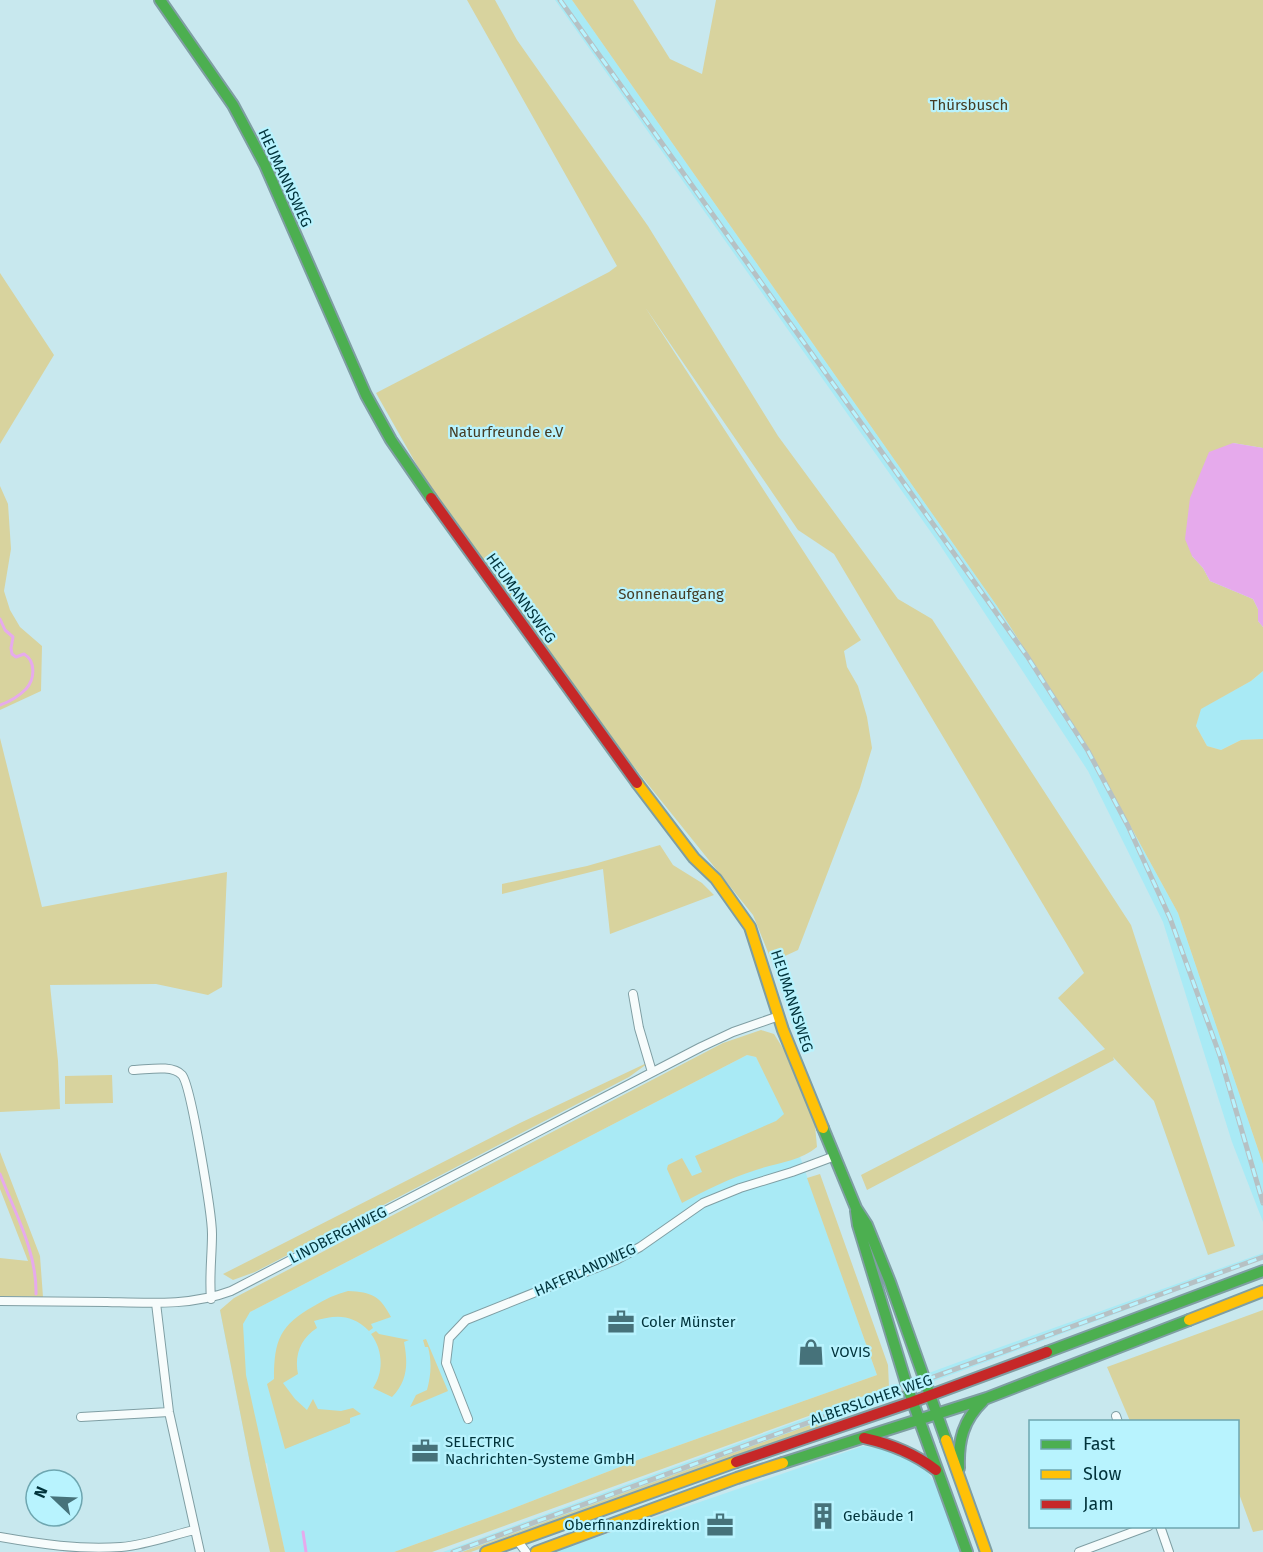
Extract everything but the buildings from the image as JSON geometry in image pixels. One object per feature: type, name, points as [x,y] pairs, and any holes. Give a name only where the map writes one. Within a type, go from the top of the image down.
[{"type":"main road","name":"HEUMANNSWEG","points":[[160,0],[233,105],[259,155],[366,395],[392,440],[611,750],[694,858],[716,879],[736,905],[756,941],[779,1016],[856,1208],[867,1225],[890,1282],[986,1552]]},
{"type":"main road","name":"HEUMANNSWEG","points":[[856,1208],[858,1225],[912,1402],[967,1552]]},
{"type":"main road","name":"ALBERSLOHER WEG","points":[[486,1552],[673,1484],[912,1402],[1263,1271]]},
{"type":"main road","points":[[536,1552],[727,1482],[987,1398],[1263,1291]]},
{"type":"main road","points":[[959,1480],[958,1444],[961,1430],[976,1407],[987,1398]]},
{"type":"main road","points":[[864,1438],[909,1451],[925,1460],[939,1473]]},
{"type":"street","points":[[633,994],[636,1019],[652,1072]]},
{"type":"street","name":"LINDBERGHWEG","points":[[0,1301],[156,1303],[211,1299],[231,1291],[652,1072],[733,1032],[779,1016]]},
{"type":"street","points":[[133,1070],[174,1069],[183,1075],[192,1104],[212,1232],[208,1276],[211,1299]]},
{"type":"street","name":"HAFERLANDWEG","points":[[468,1419],[446,1363],[449,1338],[466,1320],[616,1260],[640,1247],[703,1203],[835,1156]]},
{"type":"street","points":[[156,1303],[169,1412],[200,1552]]},
{"type":"street","points":[[81,1417],[169,1412]]},
{"type":"street","points":[[1079,1552],[1146,1528]]},
{"type":"street","points":[[1160,1528],[1169,1552]]},
{"type":"street","points":[[0,1537],[37,1544],[80,1548],[123,1547],[194,1530]]},
{"type":"street","points":[[515,1552],[517,1540]]},
{"type":"street","points":[[517,1540],[526,1552]]},
{"type":"shaded area","points":[[555,0],[572,0],[997,606],[1086,745],[1178,913],[1263,1164],[1263,1222],[1232,1142],[1163,922],[1088,771],[940,545]]},
{"type":"shaded area","points":[[1233,443],[1263,448],[1263,627],[1258,621],[1258,609],[1253,599],[1210,581],[1203,568],[1192,556],[1185,539],[1190,498],[1209,452]]},
{"type":"shaded area","points":[[1263,671],[1263,739],[1241,740],[1221,750],[1207,746],[1196,726],[1200,709],[1251,681]]},
{"type":"shaded area","points":[[747,1055],[756,1057],[785,1114],[877,1375],[643,1458],[394,1552],[285,1552],[273,1502],[267,1463],[251,1468],[220,1310],[250,1312]]},
{"type":"shaded area","points":[[1263,1253],[1263,1259],[956,1373],[462,1552],[443,1552],[956,1363]]},
{"type":"shaded area","points":[[863,1446],[887,1450],[913,1459],[928,1473],[939,1489],[962,1552],[554,1552]]},
{"type":"green space","points":[[467,0],[495,0],[517,40],[648,226],[778,436],[898,599],[932,619],[1131,925],[1235,1246],[1208,1255],[1154,1101],[1113,1057],[1114,1060],[867,1190],[861,1175],[1105,1049],[1058,998],[1084,973],[834,554],[798,530],[645,307],[861,640],[844,651],[847,667],[858,686],[867,717],[872,748],[860,788],[798,950],[772,962],[753,915],[618,747],[432,492],[376,393],[617,266]]},
{"type":"green space","name":"Thürsbusch","points":[[572,0],[633,0],[670,59],[702,74],[716,0],[1263,0],[1263,448],[1233,443],[1192,556],[1203,568],[1210,581],[1253,599],[1258,609],[1258,621],[1263,627],[1263,671],[1251,681],[1201,709],[1196,726],[1207,746],[1221,750],[1241,740],[1263,739],[1263,1164],[1178,913],[1086,745],[997,606]]},
{"type":"green space","points":[[0,273],[54,355],[0,444]]},
{"type":"green space","points":[[0,486],[8,504],[11,549],[4,591],[10,610],[20,627],[42,646],[41,691],[0,710]]},
{"type":"green space","points":[[0,738],[42,907],[227,872],[222,987],[208,995],[156,984],[50,985],[58,1061],[60,1109],[0,1112]]},
{"type":"green space","points":[[660,845],[673,865],[702,883],[714,895],[610,934],[603,869],[502,894],[502,884],[587,866]]},
{"type":"green space","points":[[761,1030],[774,1034],[784,1050],[815,1125],[817,1147],[811,1152],[796,1159],[737,1177],[682,1203],[667,1169],[668,1165],[682,1158],[692,1176],[702,1172],[695,1156],[776,1121],[784,1114],[756,1057],[747,1055],[250,1312],[243,1324],[246,1375],[285,1552],[270,1552],[220,1310],[234,1298],[723,1043]]},
{"type":"green space","points":[[651,1061],[629,1077],[255,1272],[233,1280],[223,1274],[520,1123]]},
{"type":"green space","points":[[112,1075],[113,1103],[65,1104],[65,1076]]},
{"type":"green space","points":[[0,1152],[40,1256],[43,1297],[0,1296],[0,1258],[28,1261],[0,1189]]},
{"type":"green space","points":[[820,1174],[888,1365],[889,1387],[432,1552],[394,1552],[643,1458],[877,1375],[807,1178]]},
{"type":"green space","points":[[348,1291],[374,1296],[383,1304],[391,1317],[371,1324],[373,1328],[369,1331],[349,1318],[336,1317],[314,1321],[317,1328],[303,1342],[298,1354],[298,1374],[283,1383],[307,1410],[313,1399],[318,1409],[341,1411],[353,1408],[361,1414],[350,1418],[350,1423],[285,1449],[267,1384],[274,1379],[275,1354],[281,1335],[293,1320],[303,1313],[326,1299]]},
{"type":"green space","points":[[1263,1310],[1263,1530],[1253,1532],[1239,1494],[1239,1420],[1130,1420],[1107,1367]]},
{"type":"green space","points":[[376,1331],[379,1334],[409,1340],[404,1342],[406,1371],[404,1378],[392,1397],[373,1388],[377,1382],[381,1361],[378,1347],[371,1334]]},
{"type":"green space","points":[[426,1339],[448,1391],[410,1407],[416,1395],[427,1390],[430,1363],[428,1347],[425,1347],[423,1340]]},
{"type":"green space","points":[[829,1418],[830,1423],[471,1552],[462,1552]]},
{"type":"waterway","points":[[0,619],[5,630],[13,637],[12,654],[16,657],[24,654],[28,657],[33,670],[26,689],[0,705]]},
{"type":"waterway","points":[[0,1174],[29,1248],[36,1294]]},
{"type":"waterway","points":[[303,1532],[306,1552]]},
{"type":"railway","points":[[560,0],[1027,656],[1088,751],[1128,826],[1170,918],[1220,1056],[1263,1203]]},
{"type":"railway","points":[[453,1552],[1263,1257]]},
{"type":"traffic: fast","points":[[160,0],[233,105],[265,165],[366,395],[391,440],[431,498]]},
{"type":"traffic: fast","points":[[823,1128],[890,1282],[946,1440]]},
{"type":"traffic: fast","points":[[856,1211],[858,1225],[907,1386],[967,1552]]},
{"type":"traffic: fast","points":[[1047,1352],[1263,1271]]},
{"type":"traffic: fast","points":[[783,1463],[987,1398],[1189,1320]]},
{"type":"traffic: fast","points":[[959,1468],[961,1440],[966,1423],[983,1401]]},
{"type":"traffic: slow","points":[[637,783],[694,858],[716,879],[750,927],[783,1030],[823,1128]]},
{"type":"traffic: slow","points":[[1189,1320],[1263,1291]]},
{"type":"traffic: slow","points":[[946,1440],[986,1552]]},
{"type":"traffic: slow","points":[[486,1552],[736,1462]]},
{"type":"traffic: slow","points":[[536,1552],[783,1463]]},
{"type":"traffic: jam","points":[[431,498],[637,783]]},
{"type":"traffic: jam","points":[[736,1462],[912,1402],[1047,1352]]},
{"type":"traffic: jam","points":[[864,1438],[902,1450],[936,1470]]},
{"type":"place","name":"Coler Münster","points":[[621,1322]]},
{"type":"place","name":"VOVIS","points":[[811,1352]]},
{"type":"place","name":"SELECTRIC Nachrichten-Systeme GmbH","points":[[425,1451]]},
{"type":"place","name":"Gebäude 1","points":[[823,1516]]},
{"type":"place","name":"Oberfinanzdirektion","points":[[720,1525]]},
{"type":"park label","name":"Naturfreunde e.V","points":[[506,432]]},
{"type":"park label","name":"Sonnenaufgang","points":[[671,594]]}]
